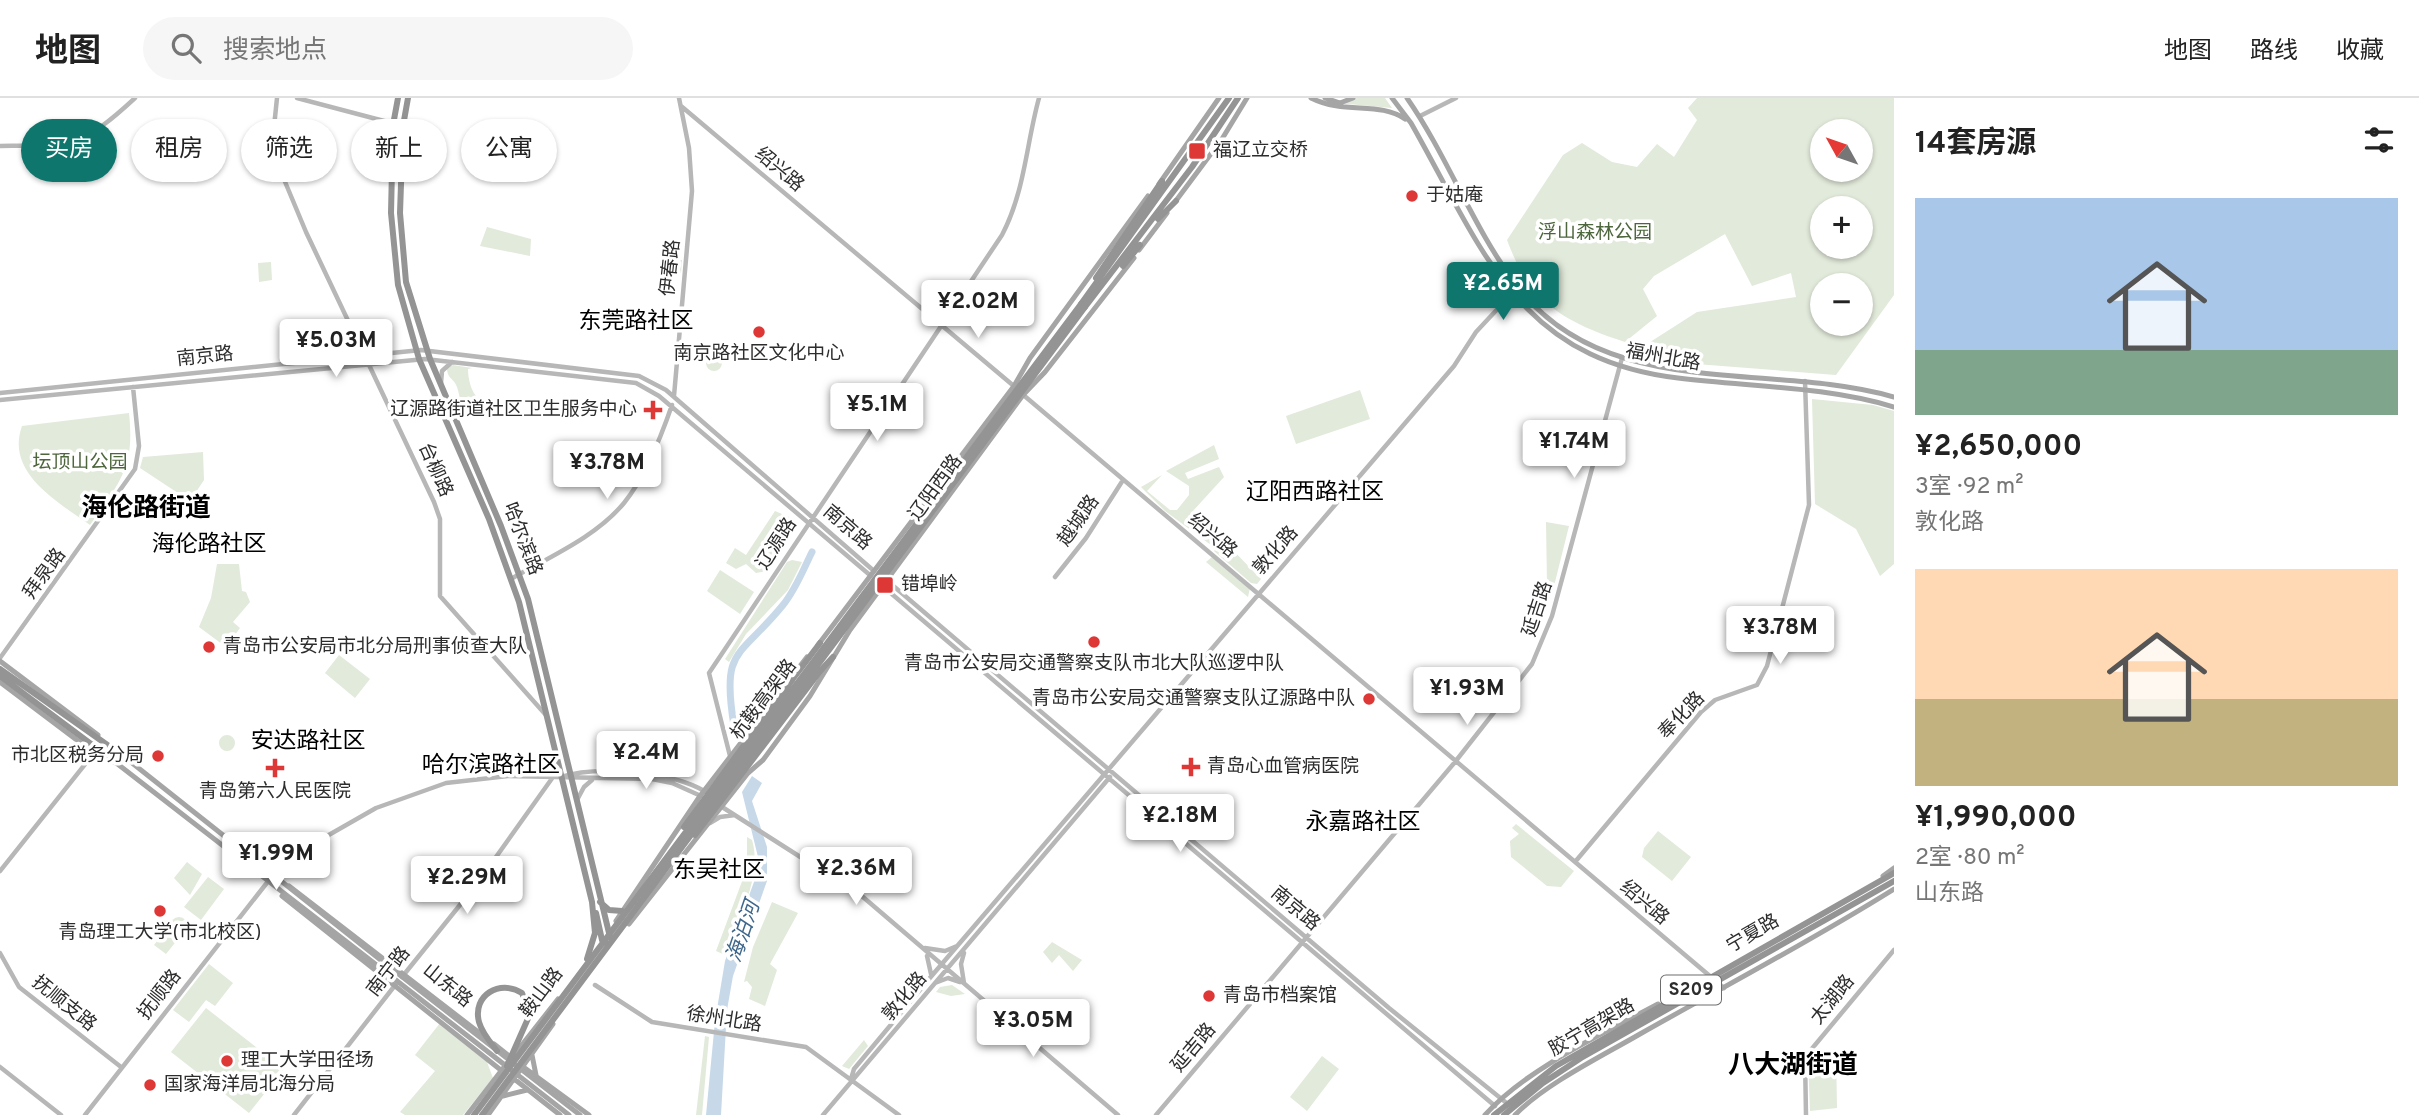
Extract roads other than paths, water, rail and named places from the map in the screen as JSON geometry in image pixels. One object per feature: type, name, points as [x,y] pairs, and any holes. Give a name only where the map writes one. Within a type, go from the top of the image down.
[{"type":"highway","name":"哈尔滨路","points":[[394,119],[398,98]]},
{"type":"highway","name":"哈尔滨路","points":[[404,119],[408,98]]},
{"type":"highway","points":[[1083,306],[1229,98]]},
{"type":"highway","points":[[1095,296],[1192,167],[1238,98]]},
{"type":"highway","points":[[1083,306],[1162,181]]},
{"type":"highway","name":"哈尔滨路","points":[[392,182],[394,263],[416,350],[512,579],[547,715],[557,777],[592,902],[600,921],[602,940]]},
{"type":"highway","name":"哈尔滨路","points":[[401,182],[403,262],[426,350],[519,575],[535,626],[612,945]]},
{"type":"highway","points":[[1083,306],[1095,296],[1177,201]]},
{"type":"highway","name":"杭鞍高架路","points":[[482,1115],[674,852],[1083,306]]},
{"type":"highway","points":[[674,852],[688,820],[820,643]]},
{"type":"highway","points":[[674,852],[703,828],[833,657]]},
{"type":"highway","points":[[0,669],[115,762]]},
{"type":"highway","points":[[0,676],[80,732],[122,756]]},
{"type":"highway","name":"杭鞍高架路","points":[[474,1115],[497,1080],[674,852]]},
{"type":"highway","name":"胶宁高架路","points":[[1494,1115],[1533,1082],[1578,1052],[1754,956],[1894,870]]},
{"type":"highway","name":"胶宁高架路","points":[[1507,1115],[1543,1083],[1581,1058],[1894,881]]},
{"type":"highway","name":"哈尔滨路","points":[[587,959],[595,933],[592,902]]},
{"type":"highway","points":[[600,902],[612,911],[622,911]]},
{"type":"highway","points":[[602,940],[612,945]]},
{"type":"highway","points":[[497,1051],[484,1034],[477,1012],[481,1000],[489,992],[509,987],[522,993],[530,1014],[523,1036],[497,1080]]},
{"type":"main road","points":[[0,146],[55,145],[86,138],[135,98]]},
{"type":"main road","name":"台柳路","points":[[277,98],[274,127],[278,165],[306,232],[371,363],[437,510],[442,567],[440,596],[547,715]]},
{"type":"main road","points":[[297,98],[372,119]]},
{"type":"main road","name":"伊春路","points":[[512,579],[591,532],[625,502],[654,451],[672,406],[692,199],[680,98]]},
{"type":"main road","name":"辽源路","points":[[732,754],[709,673],[1002,235],[1021,192],[1039,98]]},
{"type":"main road","name":"辽阳西路","points":[[639,888],[702,794],[795,668],[820,643],[874,574],[1014,386],[1219,98]]},
{"type":"main road","name":"辽阳西路","points":[[650,895],[748,773],[763,760],[885,583],[1023,395],[1045,372],[1177,201],[1222,139],[1247,98]]},
{"type":"main road","points":[[1311,98],[1343,109],[1391,111],[1411,123]]},
{"type":"main road","points":[[1325,98],[1340,103],[1353,98]]},
{"type":"main road","name":"福州北路","points":[[1392,98],[1411,123],[1511,294],[1551,332],[1619,367],[1677,378],[1849,396],[1894,407]]},
{"type":"main road","name":"福州北路","points":[[1407,98],[1518,288],[1558,325],[1622,358],[1677,370],[1805,381],[1894,397]]},
{"type":"main road","points":[[1419,116],[1455,98]]},
{"type":"main road","name":"绍兴路","points":[[681,106],[1724,988]]},
{"type":"main road","points":[[685,129],[690,122],[699,120]]},
{"type":"main road","name":"敦化路","points":[[851,1079],[860,1073],[1259,593],[1454,366],[1476,332],[1518,288]]},
{"type":"main road","name":"南京路","points":[[0,393],[416,350],[639,376],[655,382],[674,397],[812,516],[874,574]]},
{"type":"main road","name":"延吉路","points":[[1156,1115],[1522,679],[1547,633],[1622,358]]},
{"type":"main road","name":"南京路","points":[[0,400],[419,359],[636,383],[650,388],[808,522],[885,583],[1507,1115]]},
{"type":"main road","points":[[441,384],[442,371],[452,362]]},
{"type":"main road","name":"奉化路","points":[[1574,862],[1701,712],[1715,700],[1757,685],[1767,666],[1809,505],[1805,381]]},
{"type":"main road","name":"拜泉路","points":[[0,659],[135,469],[139,446],[133,387]]},
{"type":"main road","name":"越城路","points":[[1055,577],[1086,538],[1124,480]]},
{"type":"main road","name":"山东路","points":[[0,659],[283,883],[569,1115]]},
{"type":"main road","name":"山东路","points":[[0,682],[94,753],[115,762],[268,883],[580,1115]]},
{"type":"main road","points":[[0,871],[94,753]]},
{"type":"main road","points":[[542,776],[556,760]]},
{"type":"main road","name":"抚顺路","points":[[85,1115],[220,939],[273,875],[320,839],[376,808],[446,783],[542,776],[652,773],[674,777],[863,897],[1118,1115]]},
{"type":"main road","name":"南京路","points":[[1108,773],[1500,1100],[1517,1113],[1528,1115]]},
{"type":"main road","name":"抚顺路","points":[[570,776],[660,780],[702,794]]},
{"type":"main road","name":"南宁路","points":[[294,1115],[476,885],[557,777]]},
{"type":"main road","points":[[576,801],[584,787],[593,779]]},
{"type":"main road","points":[[709,824],[720,817],[736,815]]},
{"type":"main road","name":"宁夏路","points":[[1485,1115],[1500,1100],[1564,1058],[1894,870]]},
{"type":"main road","name":"山东路","points":[[283,883],[299,891],[405,972],[523,1068],[589,1115]]},
{"type":"main road","name":"鞍山路","points":[[467,1115],[497,1080],[501,1070],[639,888]]},
{"type":"main road","name":"山东路","points":[[278,890],[289,905],[560,1115]]},
{"type":"main road","name":"宁夏路","points":[[1517,1113],[1543,1092],[1612,1050],[1894,890]]},
{"type":"main road","name":"鞍山路","points":[[488,1115],[650,895]]},
{"type":"main road","points":[[920,947],[944,951],[963,947],[961,964],[964,983],[948,978],[933,984]]},
{"type":"main road","points":[[920,947],[929,958],[929,979]]},
{"type":"main road","name":"敦化路","points":[[823,1115],[851,1079],[855,1069],[941,964],[963,947]]},
{"type":"main road","name":"太湖路","points":[[1806,1115],[1805,1057],[1894,950]]},
{"type":"main road","name":"抚顺支路","points":[[0,953],[19,988],[121,1067]]},
{"type":"main road","points":[[207,957],[214,962]]},
{"type":"main road","name":"徐州北路","points":[[595,985],[652,1022],[706,1033],[806,1047],[899,1115]]},
{"type":"main road","points":[[532,1055],[537,1077]]},
{"type":"main road","points":[[495,1065],[497,1080]]},
{"type":"main road","points":[[0,1067],[61,1115]]},
{"type":"main road","points":[[502,1097],[527,1090]]},
{"type":"main road","points":[[569,1115],[571,1102]]},
{"type":"water","name":"海泊河","points":[[752,776],[762,783],[752,801],[767,847],[767,881],[733,976],[727,1010],[721,1115],[706,1115],[715,1021],[725,961],[758,871],[758,857],[742,792]]},
{"type":"waterway","name":"海泊河","points":[[734,726],[730,681],[732,667],[745,646],[788,599],[812,552]]},
{"type":"place","name":"福辽立交桥","points":[[1197,151]]},
{"type":"place","name":"于姑庵","points":[[1412,196]]},
{"type":"place","name":"南京路社区文化中心","points":[[759,332]]},
{"type":"place","name":"辽源路街道社区卫生服务中心","points":[[653,410]]},
{"type":"place","name":"错埠岭","points":[[885,585]]},
{"type":"place","name":"青岛市公安局交通警察支队市北大队巡逻中队","points":[[1094,642]]},
{"type":"place","name":"青岛市公安局市北分局刑事侦查大队","points":[[209,647]]},
{"type":"place","name":"青岛市公安局交通警察支队辽源路中队","points":[[1369,699]]},
{"type":"place","name":"市北区税务分局","points":[[158,756]]},
{"type":"place","name":"青岛心血管病医院","points":[[1191,767]]},
{"type":"place","name":"青岛第六人民医院","points":[[275,768]]},
{"type":"place","name":"青岛理工大学(市北校区)","points":[[160,911]]},
{"type":"place","name":"青岛市档案馆","points":[[1209,996]]},
{"type":"place","name":"理工大学田径场","points":[[227,1061]]},
{"type":"place","name":"国家海洋局北海分局","points":[[150,1085]]},
{"type":"district","name":"东莞路社区","points":[[636,322]]},
{"type":"district","name":"辽阳西路社区","points":[[1315,493]]},
{"type":"district","name":"海伦路街道","points":[[146,509]]},
{"type":"district","name":"海伦路社区","points":[[209,545]]},
{"type":"district","name":"安达路社区","points":[[308,742]]},
{"type":"district","name":"哈尔滨路社区","points":[[491,766]]},
{"type":"district","name":"永嘉路社区","points":[[1363,823]]},
{"type":"district","name":"东吴社区","points":[[719,871]]},
{"type":"district","name":"八大湖街道","points":[[1793,1066]]},
{"type":"park label","name":"浮山森林公园","points":[[1595,233]]},
{"type":"park label","name":"坛顶山公园","points":[[80,463]]}]
